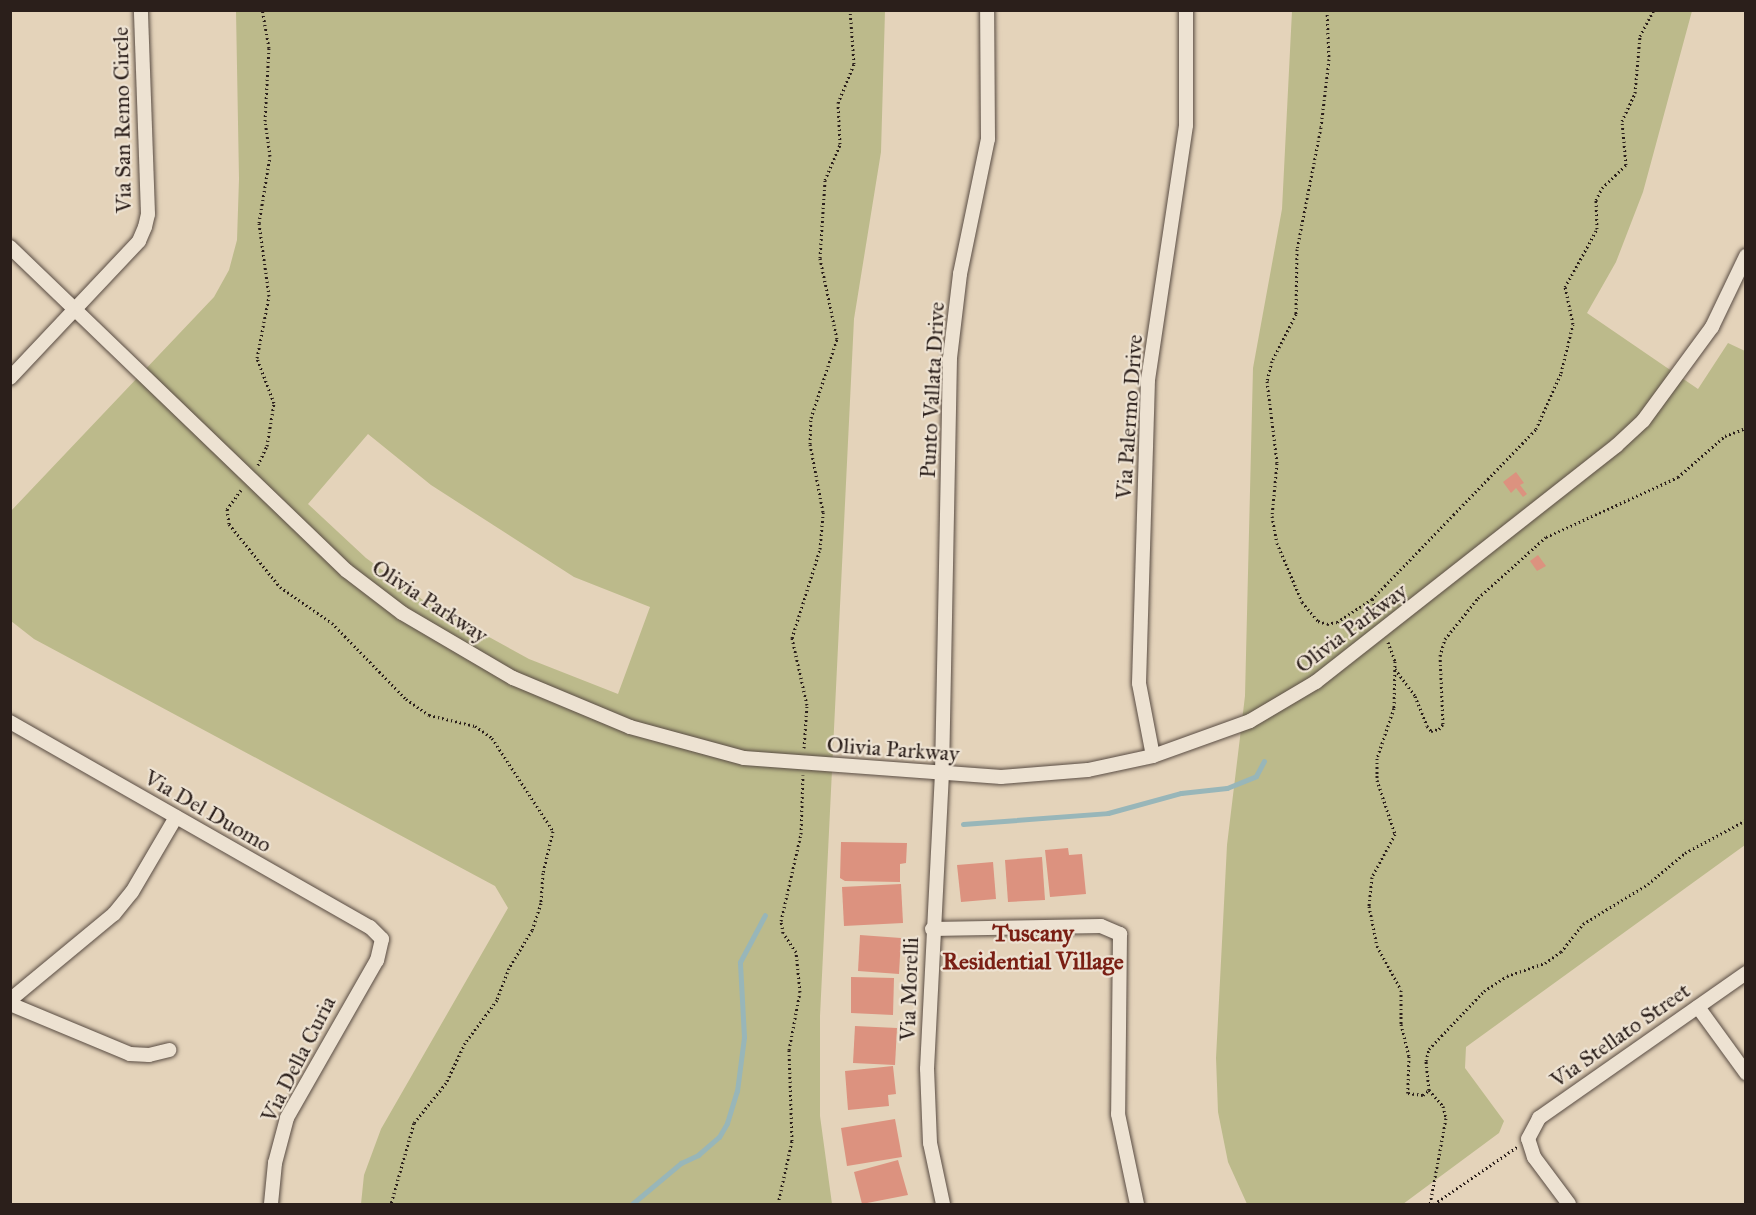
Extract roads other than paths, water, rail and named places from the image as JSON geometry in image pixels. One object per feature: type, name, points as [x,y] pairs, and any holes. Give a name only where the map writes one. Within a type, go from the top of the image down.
[{"type":"street","name":"Via San Remo Circle","points":[[75,310],[139,241],[148,214],[141,10]]},
{"type":"street","name":"Punto Vallata Drive","points":[[942,774],[950,357],[960,274],[988,139],[987,10]]},
{"type":"street","name":"Via Palermo Drive","points":[[1153,756],[1139,683],[1148,380],[1186,125],[1186,10]]},
{"type":"street","name":"Olivia Parkway","points":[[10,248],[346,570],[402,613],[513,678],[576,707],[698,748],[744,758],[942,774],[1051,775],[1114,766],[1153,756],[1250,720],[1316,682],[1616,446],[1643,421],[1712,327],[1746,256]]},
{"type":"street","points":[[10,378],[75,310]]},
{"type":"street","name":"Via Del Duomo","points":[[11,724],[370,927],[382,939]]},
{"type":"street","name":"Via Morelli","points":[[942,774],[932,929],[927,1069],[930,1143],[943,1204]]},
{"type":"street","points":[[169,1050],[149,1055],[130,1054],[10,1002],[114,914],[132,892],[176,817]]},
{"type":"street","points":[[932,929],[1101,926],[1120,934],[1118,1114],[1137,1204]]},
{"type":"street","name":"Via Della Curia","points":[[271,1204],[275,1163],[287,1118],[377,960],[382,939]]},
{"type":"street","name":"Via Stellato Street","points":[[1569,1204],[1534,1157],[1528,1139],[1539,1118],[1746,973]]},
{"type":"street","points":[[1698,1006],[1746,1072]]},
{"type":"waterway","points":[[963,824],[1108,813],[1181,793],[1227,788],[1256,776],[1264,761]]},
{"type":"waterway","points":[[632,1204],[681,1163],[698,1155],[719,1137],[727,1123],[737,1091],[744,1037],[740,962],[765,915]]},
{"type":"district","name":"Tuscany Residential Village","points":[[1033,948]]}]
